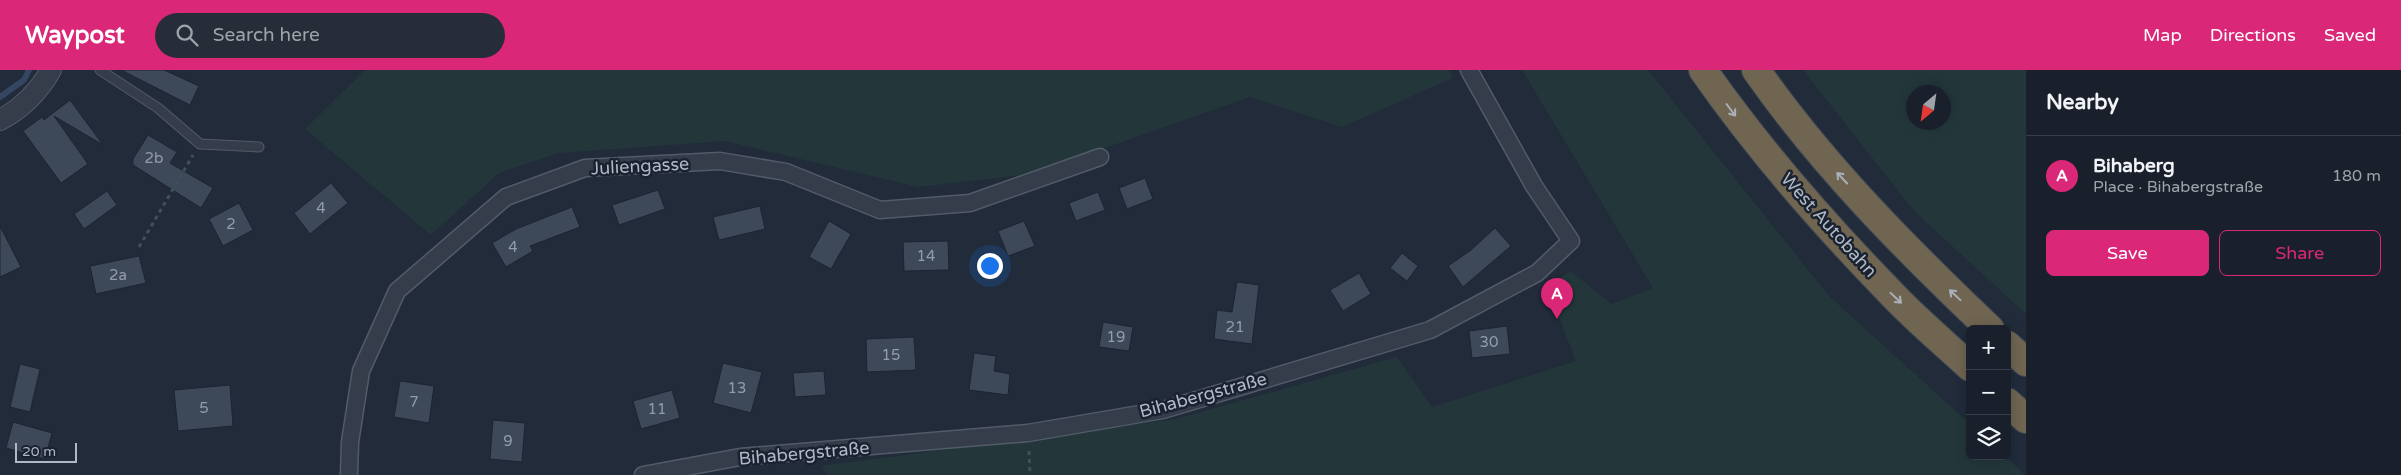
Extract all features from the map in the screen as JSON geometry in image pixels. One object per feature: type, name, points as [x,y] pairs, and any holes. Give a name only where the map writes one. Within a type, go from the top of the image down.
[{"type":"highway","name":"West Autobahn","points":[[1703,70],[1732,111],[1804,200],[1890,293],[1966,363]]},
{"type":"highway","points":[[1756,70],[1833,168],[1918,260],[1986,325]]},
{"type":"highway","points":[[2011,349],[2026,362]]},
{"type":"highway","points":[[2011,406],[2026,419]]},
{"type":"street","points":[[0,120],[9,115],[40,88],[50,70]]},
{"type":"street","name":"Bihabergstraße","points":[[644,475],[740,457],[1028,433],[1163,410],[1430,330],[1537,273],[1571,241],[1534,186],[1469,70]]},
{"type":"street","name":"Juliengasse","points":[[349,475],[350,442],[361,371],[397,291],[506,197],[585,168],[720,161],[786,172],[880,210],[970,203],[1100,157]]},
{"type":"lane","points":[[100,70],[158,108],[200,144],[259,147]]},
{"type":"path","points":[[139,247],[200,144]]},
{"type":"path","points":[[1028,433],[1030,475]]},
{"type":"green space","points":[[365,70],[1449,70],[1453,78],[1342,127],[1250,97],[1031,174],[918,187],[725,141],[559,153],[499,173],[431,235],[305,129]]},
{"type":"green space","points":[[1522,70],[1648,70],[1829,296],[1966,420],[1966,460],[2009,460],[2025,475],[828,475],[821,466],[1176,419],[1397,357],[1432,407],[1576,361],[1547,287],[1570,271],[1612,304],[1653,288]]},
{"type":"green space","points":[[1803,70],[2026,70],[2026,314],[1914,211]]},
{"type":"building","points":[[121,70],[164,70],[199,86],[190,105]]},
{"type":"building","points":[[70,100],[103,145],[54,116],[88,164],[61,183],[23,131],[42,117],[44,120]]},
{"type":"building","points":[[148,135],[177,152],[170,163],[213,188],[201,208],[133,165],[133,159]]},
{"type":"building","points":[[1145,178],[1153,199],[1127,209],[1119,188]]},
{"type":"building","points":[[331,183],[348,203],[310,234],[294,213]]},
{"type":"building","points":[[658,190],[665,209],[619,225],[612,205]]},
{"type":"building","points":[[107,191],[117,205],[84,229],[74,214]]},
{"type":"building","points":[[1098,192],[1105,210],[1076,221],[1069,203]]},
{"type":"building","points":[[239,203],[253,230],[223,246],[209,219]]},
{"type":"building","points":[[760,206],[765,229],[719,240],[713,217]]},
{"type":"building","points":[[572,207],[580,227],[530,246],[533,251],[506,267],[492,243],[516,229]]},
{"type":"building","points":[[829,221],[851,234],[831,269],[809,257]]},
{"type":"building","points":[[1024,221],[1035,246],[1008,256],[998,231]]},
{"type":"building","points":[[0,226],[21,267],[0,277]]},
{"type":"building","points":[[1495,228],[1511,246],[1463,287],[1448,266],[1471,250]]},
{"type":"building","points":[[948,241],[949,270],[904,271],[903,242]]},
{"type":"building","points":[[1402,253],[1418,266],[1407,281],[1390,268]]},
{"type":"building","points":[[139,256],[146,283],[96,294],[90,266]]},
{"type":"building","points":[[1359,273],[1371,294],[1343,311],[1330,290]]},
{"type":"building","points":[[1237,282],[1259,285],[1252,344],[1214,339],[1217,310],[1232,312]]},
{"type":"building","points":[[1103,322],[1133,327],[1129,351],[1099,347]]},
{"type":"building","points":[[1507,326],[1510,354],[1472,358],[1469,331]]},
{"type":"building","points":[[914,337],[916,370],[867,372],[866,339]]},
{"type":"building","points":[[974,353],[996,356],[994,371],[1010,374],[1008,395],[969,390]]},
{"type":"building","points":[[723,363],[762,372],[751,413],[713,403]]},
{"type":"building","points":[[20,364],[40,369],[30,412],[10,407]]},
{"type":"building","points":[[824,371],[826,395],[795,397],[793,373]]},
{"type":"building","points":[[400,381],[434,386],[429,423],[394,417]]},
{"type":"building","points":[[230,385],[233,426],[178,431],[174,390]]},
{"type":"building","points":[[672,390],[680,418],[641,429],[633,401]]},
{"type":"building","points":[[493,420],[525,423],[522,462],[490,459]]},
{"type":"building","points":[[13,422],[52,433],[45,459],[6,448]]},
{"type":"waterway","points":[[0,97],[24,80],[29,70]]},
{"type":"place","name":"Bihaberg","points":[[1557,319]]}]
